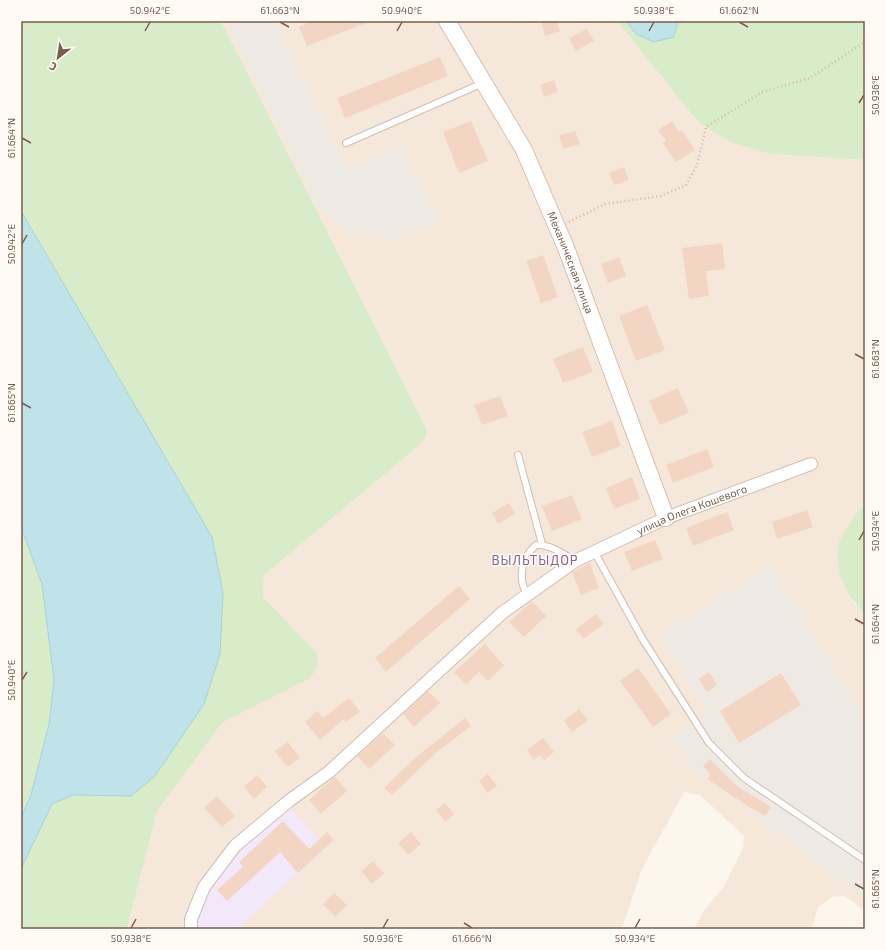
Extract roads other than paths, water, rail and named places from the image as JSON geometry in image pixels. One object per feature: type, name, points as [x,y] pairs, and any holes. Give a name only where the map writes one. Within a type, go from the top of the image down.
[{"type":"street","name":"Механическая улица","points":[[447,21],[524,150],[566,248],[666,518]]},
{"type":"street","name":"улица Олега Кошевого","points":[[191,929],[191,919],[204,887],[235,846],[290,800],[329,772],[502,613],[527,594],[575,561],[595,553],[666,518],[811,464]]},
{"type":"lane","points":[[346,143],[483,83]]},
{"type":"lane","points":[[518,455],[542,544]]},
{"type":"lane","points":[[527,594],[522,585],[524,560],[536,545],[542,544],[551,547],[575,561]]},
{"type":"lane","points":[[595,553],[642,638],[709,743],[744,778],[865,860]]},
{"type":"water","points":[[626,21],[678,21],[674,37],[654,42],[636,34]]},
{"type":"water","points":[[21,211],[212,537],[223,593],[220,654],[204,704],[155,776],[131,796],[73,795],[52,804],[21,869],[21,818],[31,795],[49,724],[54,680],[42,584],[21,527]]},
{"type":"district","name":"ВЫЛЬТЫДОР","points":[[535,560]]}]
